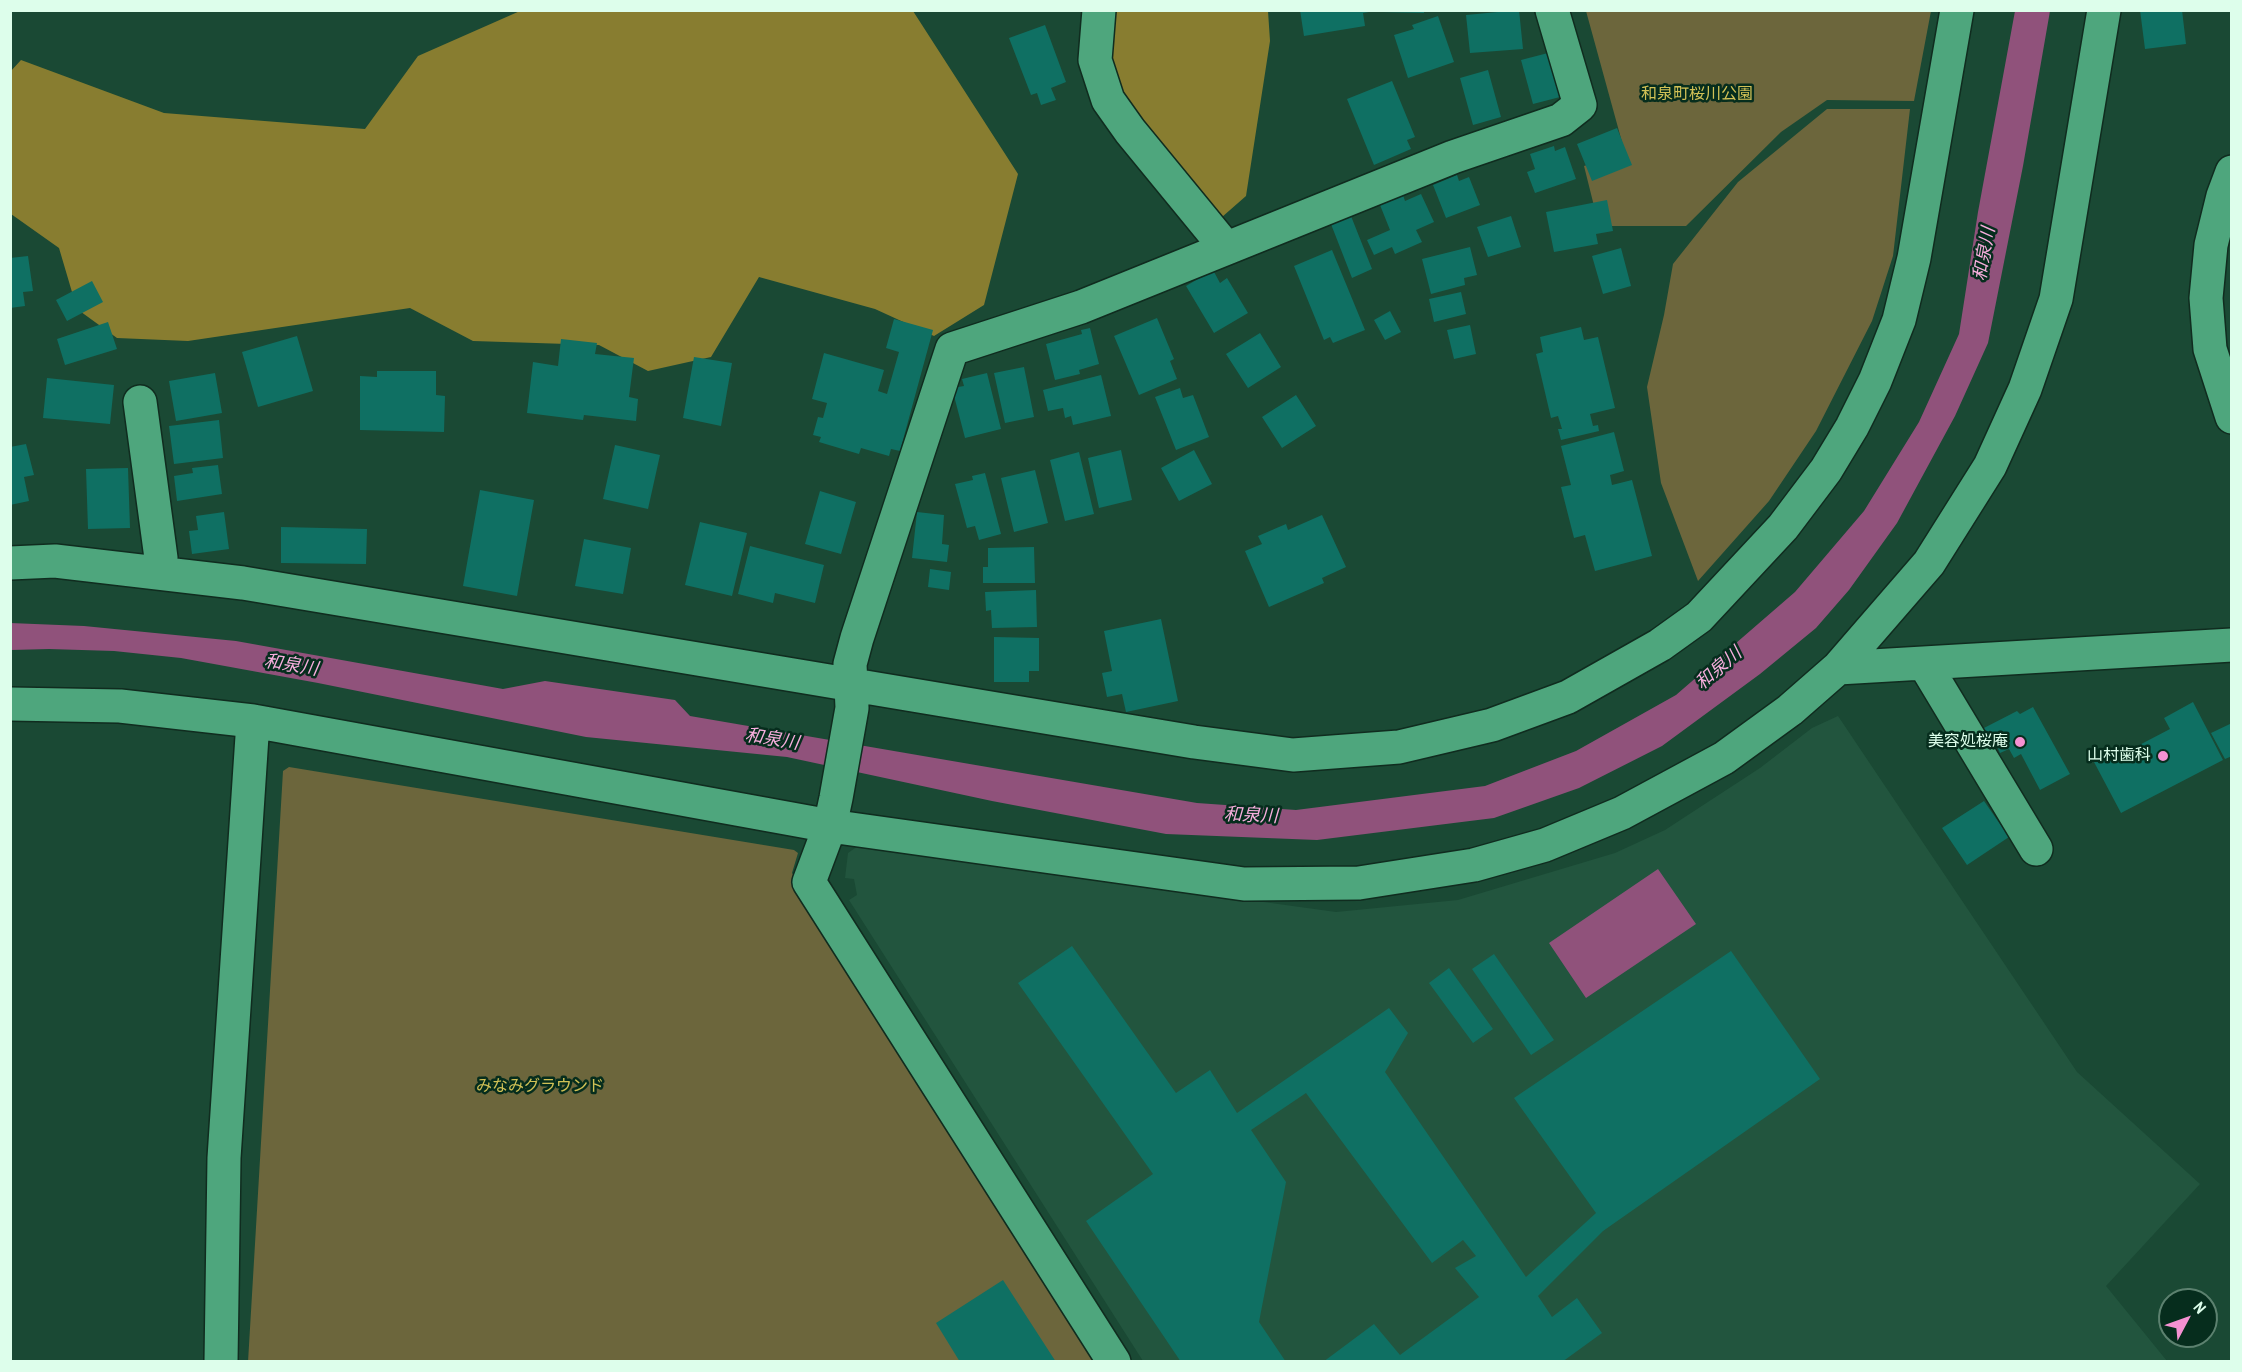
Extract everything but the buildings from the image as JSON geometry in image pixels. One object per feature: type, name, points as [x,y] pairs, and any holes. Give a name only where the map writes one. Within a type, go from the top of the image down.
[{"type":"street","points":[[1099,10],[1095,60],[1107,100],[1226,248]]},
{"type":"street","points":[[1114,1362],[809,882],[833,812],[851,698],[850,664],[857,639],[952,349],[1081,307],[1453,157],[1562,120],[1580,105],[1552,10]]},
{"type":"street","points":[[10,563],[54,561],[243,584],[851,698],[1293,755],[1399,747],[1492,725],[1568,697],[1660,645],[1699,617],[1783,527],[1826,470],[1852,427],[1875,381],[1899,320],[1914,258],[1957,10]]},
{"type":"street","points":[[10,704],[120,706],[253,721],[833,812],[1244,884],[1359,883],[1474,865],[1545,845],[1622,813],[1724,758],[1790,710],[1838,668],[1929,563],[1990,466],[2025,389],[2056,299],[2104,10]]},
{"type":"street","points":[[2232,172],[2223,196],[2221,245],[2206,298],[2210,349],[2232,417]]},
{"type":"street","points":[[140,402],[161,558],[158,572]]},
{"type":"street","points":[[1838,668],[2232,645]]},
{"type":"street","points":[[1924,663],[2036,849]]},
{"type":"street","points":[[221,1362],[224,1158],[253,721]]},
{"type":"shaded area","points":[[520,11],[913,11],[1018,174],[984,305],[934,336],[875,309],[759,277],[711,357],[648,371],[599,345],[473,341],[410,308],[188,341],[117,338],[77,309],[59,248],[11,214],[10,72],[21,60],[164,113],[365,129],[418,56]]},
{"type":"shaded area","points":[[1107,11],[1268,11],[1270,41],[1246,196],[1222,217],[1135,121],[1106,54]]},
{"type":"shaded area","points":[[1838,716],[2077,1072],[2200,1184],[2106,1286],[2167,1361],[1143,1361],[849,900],[857,895],[854,879],[845,878],[848,853],[858,846],[1336,912],[1458,900],[1615,853],[1665,830],[1760,768],[1812,728]]},
{"type":"green space","name":"和泉町桜川公園","points":[[1586,11],[1931,11],[1914,101],[1827,100],[1781,132],[1686,226],[1599,226],[1584,166],[1625,153]]},
{"type":"green space","points":[[1827,109],[1910,109],[1893,256],[1872,321],[1816,431],[1769,501],[1698,581],[1661,483],[1647,387],[1673,264],[1738,182]]},
{"type":"green space","name":"みなみグラウンド","points":[[289,767],[794,850],[798,853],[792,873],[1106,1361],[248,1362],[283,771]]},
{"type":"water","name":"和泉川","points":[[2015,11],[2050,11],[2023,166],[1988,343],[1955,416],[1897,523],[1849,590],[1816,628],[1760,674],[1662,746],[1579,788],[1494,818],[1317,840],[1166,834],[992,801],[787,757],[586,737],[181,658],[114,651],[11,650],[10,623],[84,626],[236,641],[503,689],[545,681],[675,700],[690,716],[1197,803],[1296,810],[1485,786],[1576,751],[1676,695],[1795,592],[1864,511],[1919,422],[1959,334],[1978,212]]},
{"type":"water","points":[[1658,869],[1696,924],[1586,998],[1549,943]]},
{"type":"place","name":"美容処桜庵","points":[[2020,742]]},
{"type":"place","name":"山村歯科","points":[[2163,756]]}]
